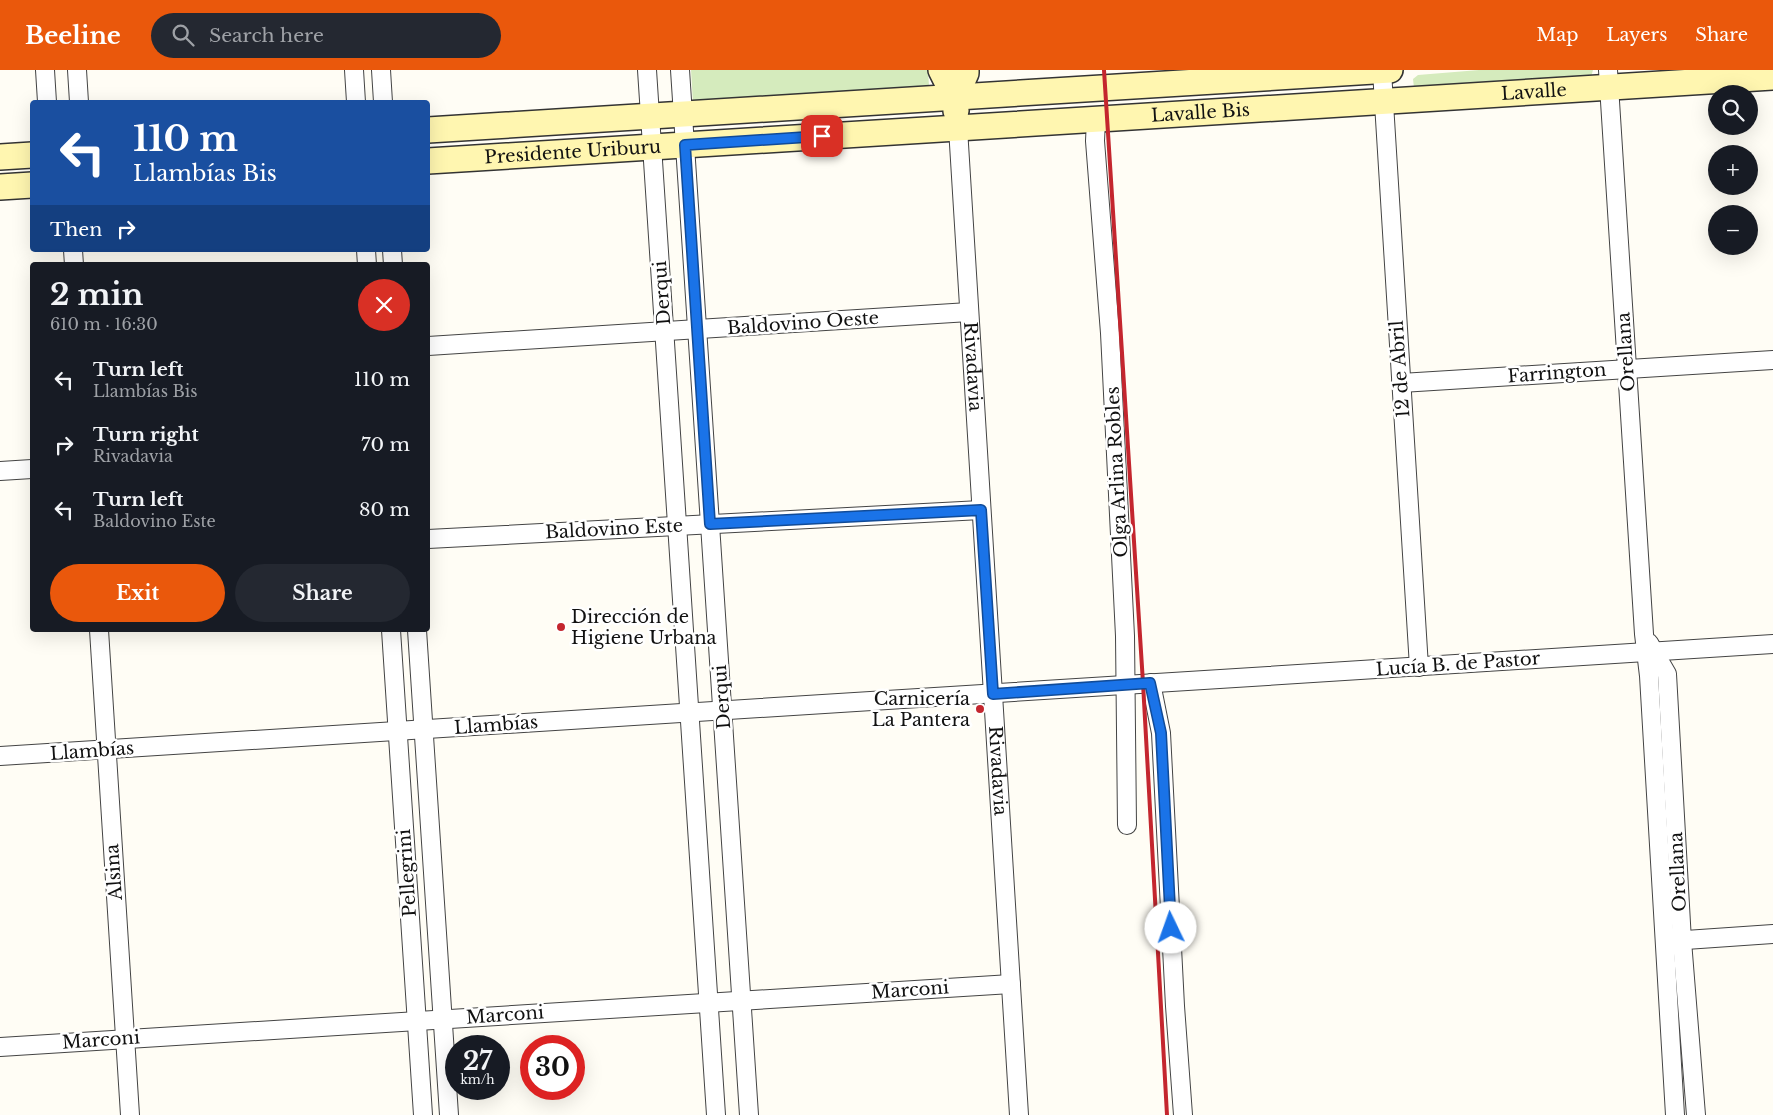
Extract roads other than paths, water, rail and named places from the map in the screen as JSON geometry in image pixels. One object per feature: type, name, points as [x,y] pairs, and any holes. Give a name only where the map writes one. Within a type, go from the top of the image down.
[{"type":"street","points":[[45,70],[47,100]]},
{"type":"street","points":[[77,70],[79,100]]},
{"type":"street","points":[[354,70],[356,100]]},
{"type":"street","points":[[380,70],[383,100]]},
{"type":"street","name":"Derqui","points":[[648,70],[716,1115]]},
{"type":"street","name":"Derqui","points":[[680,70],[749,1115]]},
{"type":"street","name":"Rivadavia","points":[[941,70],[955,98],[958,128],[1019,1115]]},
{"type":"street","name":"Rivadavia","points":[[955,98],[966,70]]},
{"type":"street","name":"12 de Abril","points":[[1382,70],[1418,667]]},
{"type":"street","points":[[1293,107],[1291,73],[1390,70]]},
{"type":"street","name":"Lavalle Bis","points":[[955,98],[1105,89],[1291,73]]},
{"type":"street","name":"Lavalle","points":[[1293,107],[1384,102],[1609,79],[1773,77]]},
{"type":"street","name":"Orellana","points":[[1609,79],[1644,634],[1650,652],[1664,941],[1675,1115]]},
{"type":"street","name":"Presidente Uriburu","points":[[430,130],[955,98]]},
{"type":"street","name":"Lavalle Bis","points":[[958,128],[1293,107]]},
{"type":"street","name":"Olga Arlina Robles","points":[[1101,120],[1095,140],[1140,684],[1127,825]]},
{"type":"street","name":"Presidente Uriburu","points":[[430,161],[958,128]]},
{"type":"street","points":[[0,156],[30,154]]},
{"type":"street","points":[[0,187],[30,185]]},
{"type":"street","name":"Baldovino Oeste","points":[[430,346],[969,312]]},
{"type":"street","name":"Farrington","points":[[1401,383],[1773,360]]},
{"type":"street","points":[[0,471],[30,469]]},
{"type":"street","name":"Baldovino Este","points":[[430,539],[981,510]]},
{"type":"street","name":"Alsina","points":[[99,632],[130,1115]]},
{"type":"street","name":"Pellegrini","points":[[391,632],[422,1115]]},
{"type":"street","name":"Pellegrini","points":[[417,632],[449,1115]]},
{"type":"street","name":"Lucía B. de Pastor","points":[[993,694],[1773,644]]},
{"type":"street","name":"Orellana","points":[[1650,652],[1667,674],[1682,941],[1696,1115]]},
{"type":"street","name":"Olga Arlina Robles","points":[[1140,684],[1161,733],[1175,1006],[1183,1115]]},
{"type":"street","name":"Llambías","points":[[0,756],[993,694]]},
{"type":"street","points":[[1664,941],[1773,934]]},
{"type":"street","name":"Marconi","points":[[0,1046],[1011,984]]},
{"type":"railway","points":[[1104,70],[1143,683],[1167,1115]]},
{"type":"place","name":"Dirección de Higiene Urbana","points":[[561,627]]},
{"type":"place","name":"Carnicería La Pantera","points":[[980,709]]}]
